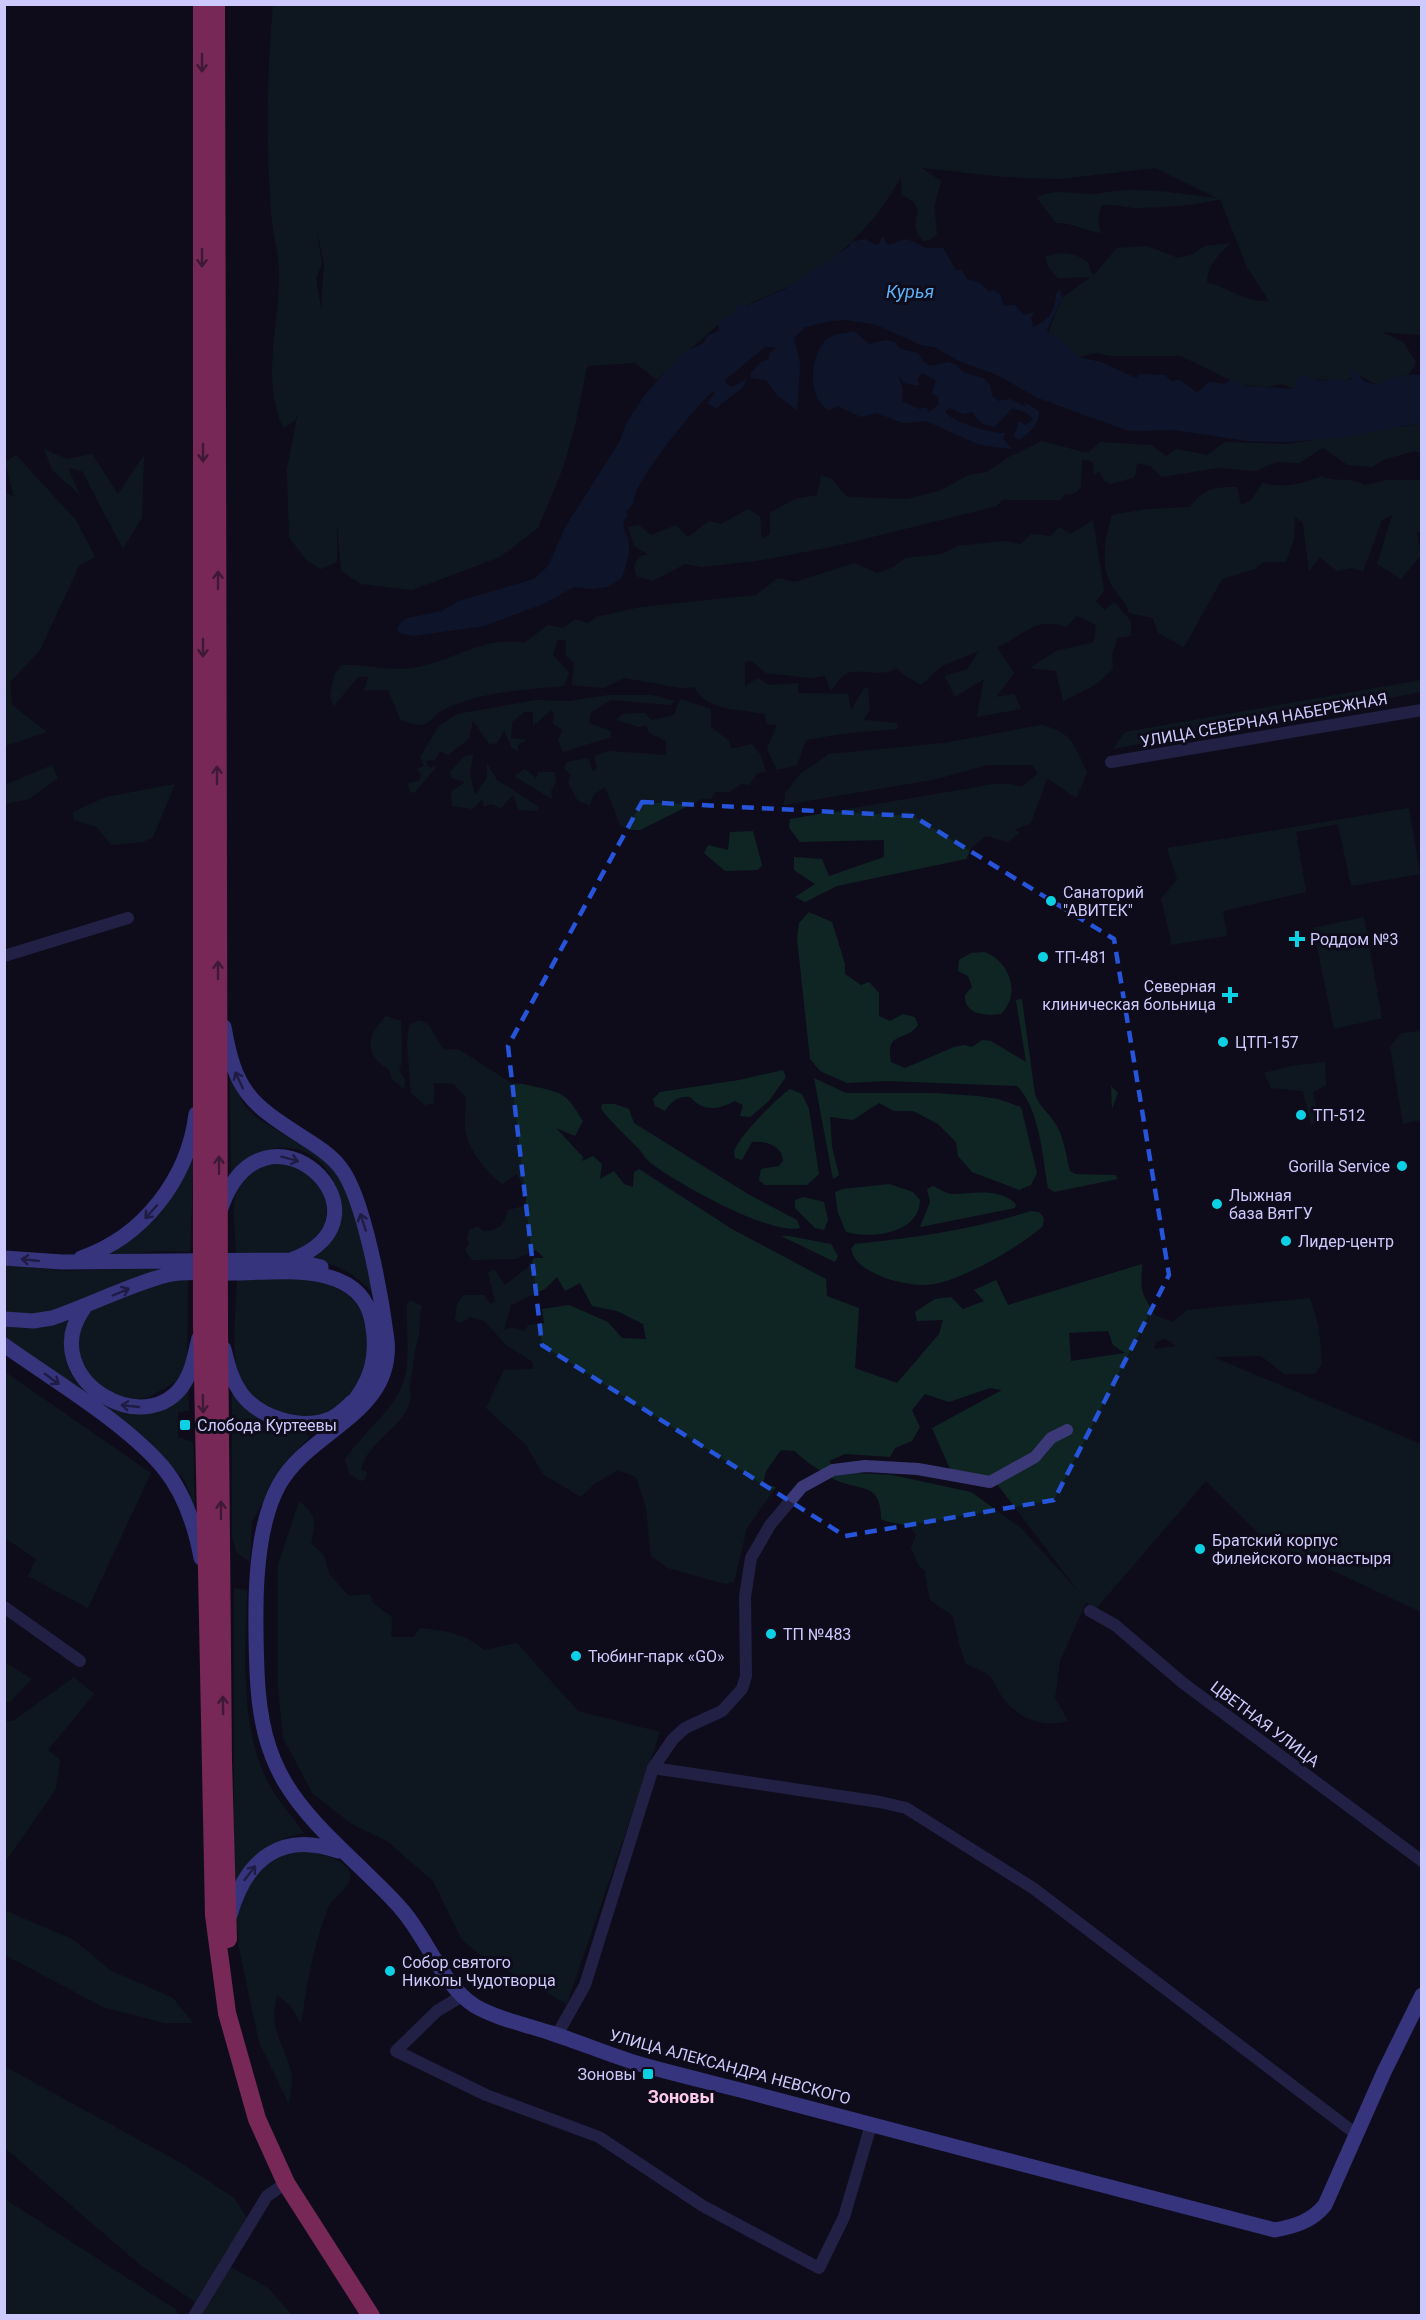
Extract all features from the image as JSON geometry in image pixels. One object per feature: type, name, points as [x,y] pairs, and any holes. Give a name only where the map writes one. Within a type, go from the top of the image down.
[{"type":"highway","points":[[202,4],[202,1060],[214,1220]]},
{"type":"highway","points":[[216,4],[218,995],[206,1585],[212,1864],[220,1970],[227,2013],[246,2089],[266,2141],[286,2183],[371,2316]]},
{"type":"highway","points":[[211,1326],[227,1926],[230,1965],[245,2045],[276,2141],[303,2192],[382,2316]]},
{"type":"street","name":"УЛИЦА СЕВЕРНАЯ НАБЕРЕЖНАЯ","points":[[1111,762],[1422,710]]},
{"type":"street","points":[[4,956],[128,918]]},
{"type":"street","points":[[218,995],[228,1049],[236,1075],[248,1097],[278,1122],[326,1153],[340,1167],[351,1184],[367,1234],[388,1348],[385,1372],[374,1395],[362,1408],[323,1438]]},
{"type":"street","points":[[62,1262],[81,1258],[108,1247],[140,1224],[160,1202],[179,1171],[192,1138],[202,1060]]},
{"type":"street","points":[[214,1220],[229,1189],[244,1170],[253,1163],[282,1156],[303,1163],[330,1188],[335,1213],[332,1224],[321,1243],[308,1254],[291,1260]]},
{"type":"street","points":[[4,1258],[62,1262],[291,1260],[338,1272],[357,1284],[372,1298],[384,1321]]},
{"type":"street","points":[[4,1319],[33,1321],[84,1308],[145,1282],[171,1274],[309,1273],[333,1278],[360,1295],[371,1313],[376,1339],[375,1358],[370,1377],[360,1394],[323,1438]]},
{"type":"street","points":[[84,1308],[71,1334],[74,1362],[96,1392],[125,1406],[155,1404],[176,1391],[189,1373],[211,1326]]},
{"type":"street","points":[[211,1326],[235,1383],[249,1403],[269,1416],[292,1422],[328,1420],[341,1413],[360,1394]]},
{"type":"street","points":[[4,1345],[116,1426],[162,1467],[176,1487],[192,1521],[206,1585]]},
{"type":"street","points":[[557,2035],[585,1985],[653,1768],[673,1738],[685,1728],[722,1711],[742,1689],[746,1676],[744,1616],[751,1558],[771,1525],[802,1487],[833,1470],[865,1466],[918,1469],[990,1482],[1035,1457],[1051,1438],[1067,1430]]},
{"type":"street","name":"УЛИЦА АЛЕКСАНДРА НЕВСКОГО","points":[[323,1438],[297,1460],[287,1472],[265,1515],[259,1585],[257,1674],[262,1721],[281,1779],[298,1805],[401,1907],[462,1996],[490,2013],[636,2063],[1275,2230],[1295,2226],[1316,2215],[1325,2205],[1356,2134]]},
{"type":"street","points":[[4,1607],[80,1661]]},
{"type":"street","name":"ЦВЕТНАЯ УЛИЦА","points":[[1090,1611],[1115,1625],[1183,1683],[1422,1861]]},
{"type":"street","points":[[653,1768],[880,1802],[906,1808],[1033,1888],[1356,2134],[1422,1995]]},
{"type":"street","points":[[227,1926],[237,1893],[247,1876],[274,1850],[288,1844],[310,1843],[345,1854]]},
{"type":"street","points":[[462,1996],[437,2011],[396,2051],[486,2095],[599,2138],[704,2206],[819,2268],[844,2217],[871,2125]]},
{"type":"street","points":[[194,2316],[267,2196],[286,2183]]},
{"type":"highlighted area","points":[[642,802],[913,816],[1114,939],[1169,1275],[1054,1500],[845,1536],[542,1345],[508,1046]]},
{"type":"green space","points":[[273,5],[1421,5],[1421,335],[1382,332],[1403,342],[1416,362],[1409,374],[1387,379],[1378,385],[1358,375],[1344,381],[1312,379],[1293,389],[1282,384],[1268,387],[1240,385],[1181,356],[1111,356],[1096,353],[1078,357],[1048,333],[1062,298],[1091,277],[1058,278],[1049,268],[1045,257],[1051,255],[1072,254],[1083,259],[1088,262],[1093,276],[1117,248],[1147,246],[1178,258],[1191,255],[1205,246],[1231,243],[1212,265],[1207,282],[1252,300],[1269,301],[1247,267],[1220,199],[1169,207],[1101,206],[1098,221],[1101,233],[1056,223],[1037,198],[1047,193],[1091,194],[1139,190],[1217,198],[1155,168],[1060,179],[1005,177],[922,168],[941,181],[934,207],[937,234],[930,240],[923,241],[916,230],[918,211],[914,202],[902,195],[901,177],[865,228],[836,256],[802,279],[734,313],[657,380],[635,363],[587,366],[575,426],[563,468],[538,528],[500,557],[412,590],[361,584],[341,571],[337,523],[337,562],[321,569],[306,560],[289,537],[287,469],[298,412],[295,420],[283,428],[276,408],[273,388],[273,349],[279,269],[268,159],[268,81]],"holes":[[[316,225],[324,264],[321,309],[316,278],[322,264]]]},
{"type":"green space","points":[[1421,424],[1421,453],[1414,451],[1383,460],[1372,467],[1348,465],[1323,448],[1299,463],[1277,462],[1255,471],[1218,468],[1162,477],[1150,466],[1137,463],[1135,477],[1111,484],[1104,481],[1099,471],[1094,475],[1093,462],[1082,459],[1081,487],[1074,494],[1065,494],[1061,500],[1002,500],[997,506],[836,546],[756,561],[702,567],[685,564],[652,581],[636,576],[634,566],[639,557],[648,554],[634,546],[628,527],[639,525],[651,535],[676,525],[688,537],[709,521],[721,524],[748,509],[760,517],[762,539],[770,534],[770,513],[795,499],[817,495],[821,476],[831,478],[847,497],[907,499],[939,491],[969,475],[987,472],[1009,457],[1042,441],[1083,452],[1089,452],[1100,442],[1151,445],[1166,456],[1176,449],[1207,455],[1225,442],[1286,444]]},
{"type":"green space","points":[[44,449],[67,459],[92,454],[118,494],[144,455],[142,517],[123,549],[82,471],[68,468],[80,495],[52,470]]},
{"type":"green space","points":[[16,455],[76,520],[95,557],[79,566],[40,650],[10,682],[12,705],[47,732],[5,746],[5,492],[14,497],[5,462]]},
{"type":"green space","points":[[1321,476],[1365,485],[1387,480],[1421,480],[1421,532],[1417,532],[1421,555],[1401,579],[1377,564],[1392,515],[1382,520],[1363,571],[1351,568],[1337,571],[1320,557],[1309,571],[1303,523],[1295,517],[1294,539],[1286,562],[1263,562],[1255,569],[1222,579],[1184,647],[1158,633],[1153,618],[1129,613],[1109,580],[1105,552],[1112,515],[1147,509],[1190,507],[1205,492],[1222,487],[1237,487],[1241,505],[1251,501],[1262,483],[1292,485]]},
{"type":"green space","points":[[1093,520],[1104,591],[1096,601],[1105,610],[1114,602],[1131,621],[1131,636],[1117,638],[1112,656],[1113,669],[1095,685],[1063,701],[1056,671],[1030,668],[1056,651],[1094,642],[1096,625],[1077,616],[1066,627],[1055,624],[1037,625],[997,647],[1014,673],[996,697],[1014,694],[1021,709],[977,717],[984,679],[955,697],[945,676],[967,669],[979,651],[942,666],[921,685],[897,668],[883,672],[849,673],[842,677],[831,691],[825,676],[810,678],[766,673],[752,661],[745,662],[745,686],[758,678],[769,685],[798,683],[798,693],[848,694],[851,711],[864,688],[868,687],[870,709],[864,720],[897,723],[897,729],[806,740],[797,765],[777,770],[767,749],[777,725],[766,724],[765,714],[716,705],[700,695],[694,687],[681,688],[624,678],[603,688],[572,685],[574,662],[566,656],[566,640],[558,640],[553,655],[569,673],[564,686],[506,692],[477,698],[449,707],[424,724],[418,725],[400,719],[388,690],[364,690],[368,677],[358,677],[334,706],[330,697],[334,675],[342,665],[412,668],[440,661],[481,646],[509,642],[524,643],[548,625],[564,628],[575,619],[588,623],[596,617],[641,607],[756,595],[778,578],[795,582],[854,563],[877,573],[894,567],[905,558],[942,554],[958,546],[1004,541],[1021,544],[1031,534],[1050,536],[1059,527],[1071,534]]},
{"type":"green space","points":[[1421,680],[1421,692],[1113,749],[1125,732]]},
{"type":"green space","points":[[609,695],[652,695],[675,701],[670,705],[611,700],[591,712],[589,723],[611,731],[611,737],[563,752],[558,740],[563,730],[553,724],[554,713],[551,710],[533,726],[533,712],[524,712],[512,722],[511,738],[527,740],[518,745],[518,752],[511,747],[504,730],[497,743],[489,744],[473,720],[469,739],[448,755],[440,751],[435,760],[425,761],[430,768],[437,766],[415,792],[410,793],[408,783],[418,781],[422,776],[417,769],[424,766],[420,757],[439,726],[457,714],[537,700],[569,701]]},
{"type":"green space","points":[[680,699],[711,709],[711,727],[729,741],[731,749],[752,744],[760,754],[766,772],[757,773],[749,785],[741,784],[730,792],[715,792],[711,799],[702,799],[640,830],[630,830],[620,825],[605,787],[594,794],[590,805],[578,801],[568,782],[571,776],[564,767],[567,762],[588,758],[593,771],[597,768],[594,756],[609,751],[666,755],[666,741],[649,733],[646,725],[639,727],[616,720],[622,714],[645,713],[651,720],[674,715]]},
{"type":"green space","points":[[1041,725],[1066,736],[1079,754],[1087,773],[1076,798],[1047,778],[1031,823],[1014,830],[1020,832],[1008,842],[986,836],[972,847],[966,859],[837,886],[805,902],[795,897],[815,884],[794,870],[794,857],[822,859],[829,876],[884,857],[884,840],[800,842],[789,828],[790,819],[994,784],[1011,784],[1022,787],[1038,773],[1032,765],[987,765],[937,779],[784,805],[785,793],[800,774],[829,754],[945,743]]},
{"type":"green space","points":[[473,754],[470,774],[475,795],[487,778],[487,763],[497,780],[539,807],[537,811],[519,810],[513,795],[501,808],[491,804],[484,807],[482,799],[473,809],[452,806],[451,792],[465,782],[451,778],[450,772],[465,756]]},
{"type":"green space","points":[[52,765],[58,778],[29,799],[5,804],[5,785]]},
{"type":"green space","points":[[525,769],[536,778],[538,772],[555,772],[556,782],[551,791],[552,799],[514,776]]},
{"type":"green space","points":[[175,784],[153,837],[143,842],[111,845],[97,827],[74,820],[73,812],[106,797]]},
{"type":"green space","points":[[1409,808],[1420,874],[1351,886],[1338,824],[1296,832],[1306,892],[1223,911],[1227,936],[1169,945],[1171,940],[1161,899],[1177,879],[1167,848]]},
{"type":"green space","points":[[753,831],[762,865],[758,870],[725,871],[704,853],[708,845],[728,850],[730,832]]},
{"type":"green space","points":[[809,912],[832,922],[845,964],[845,974],[861,985],[869,982],[879,993],[879,1016],[890,1021],[903,1014],[915,1017],[918,1025],[907,1034],[897,1038],[891,1045],[891,1062],[905,1068],[954,1047],[964,1045],[972,1047],[982,1040],[991,1041],[1026,1062],[1016,1000],[1022,999],[1035,1095],[1058,1128],[1070,1171],[1075,1174],[1115,1175],[1118,1179],[1054,1192],[1048,1188],[1035,1120],[1024,1095],[1017,1086],[886,1081],[847,1083],[820,1071],[810,1059],[797,938],[799,923]]},
{"type":"green space","points":[[1364,917],[1382,1018],[1334,1029],[1313,928]]},
{"type":"green space","points":[[984,952],[1000,962],[1010,978],[1011,997],[1001,1014],[977,1013],[968,1007],[966,1002],[965,995],[972,987],[968,976],[958,971],[959,960],[971,953]]},
{"type":"green space","points":[[386,1016],[401,1021],[402,1054],[399,1070],[405,1080],[404,1089],[392,1079],[389,1070],[375,1058],[372,1051],[372,1038],[379,1023]]},
{"type":"green space","points":[[419,1020],[428,1024],[444,1050],[458,1049],[513,1084],[546,1089],[569,1100],[583,1121],[575,1136],[556,1128],[583,1157],[582,1161],[593,1156],[602,1164],[600,1179],[614,1171],[624,1184],[633,1187],[634,1172],[639,1169],[732,1229],[826,1279],[827,1296],[859,1308],[855,1368],[897,1383],[939,1334],[943,1320],[917,1321],[915,1312],[935,1299],[951,1297],[963,1309],[984,1301],[974,1290],[996,1280],[1008,1305],[1142,1264],[1142,1291],[1146,1301],[1155,1315],[1173,1322],[1187,1310],[1310,1298],[1319,1328],[1322,1364],[1315,1374],[1284,1374],[1261,1356],[1213,1357],[1421,1444],[1421,1612],[1263,1538],[1206,1481],[1094,1611],[1086,1602],[1060,1661],[1055,1698],[1068,1721],[1049,1723],[1022,1715],[1007,1703],[990,1677],[966,1664],[953,1616],[930,1600],[925,1571],[919,1566],[911,1548],[916,1535],[913,1530],[905,1525],[881,1519],[878,1499],[869,1490],[834,1479],[795,1451],[781,1450],[766,1471],[763,1484],[776,1487],[747,1528],[734,1582],[725,1584],[668,1568],[651,1556],[646,1508],[636,1477],[618,1470],[593,1485],[581,1497],[543,1474],[526,1445],[486,1408],[504,1370],[533,1369],[533,1362],[507,1346],[484,1321],[471,1317],[459,1323],[455,1320],[457,1304],[463,1295],[484,1295],[490,1304],[495,1301],[488,1273],[494,1269],[505,1285],[527,1268],[534,1258],[544,1258],[536,1250],[516,1259],[472,1260],[465,1250],[469,1243],[467,1239],[469,1230],[478,1226],[483,1231],[498,1228],[503,1223],[508,1210],[524,1206],[527,1195],[517,1174],[502,1184],[486,1169],[477,1156],[469,1143],[466,1132],[466,1098],[454,1084],[434,1083],[434,1103],[425,1105],[411,1093],[407,1045],[409,1025]],"holes":[[[557,1277],[565,1291],[580,1283],[592,1306],[617,1311],[643,1324],[646,1339],[622,1338],[608,1322],[569,1305],[542,1309],[544,1323],[528,1325],[525,1331],[512,1327],[504,1330],[511,1305],[545,1289]],[[1108,1331],[1113,1345],[1125,1353],[1071,1361],[1069,1333]],[[1165,1338],[1176,1346],[1154,1349],[1156,1342]],[[990,1388],[1002,1390],[932,1428],[951,1471],[997,1484],[1079,1592],[1021,1528],[971,1492],[892,1475],[837,1472],[829,1461],[845,1454],[890,1457],[895,1448],[912,1441],[920,1427],[912,1410],[925,1394],[949,1402]]]},
{"type":"green space","points":[[1421,1031],[1421,1120],[1403,1124],[1390,1047],[1401,1033]]},
{"type":"green space","points":[[1325,1062],[1326,1085],[1313,1092],[1320,1122],[1311,1124],[1303,1091],[1271,1088],[1264,1073],[1291,1066]]},
{"type":"green space","points":[[783,1070],[786,1077],[769,1101],[750,1117],[740,1116],[743,1105],[735,1101],[711,1108],[700,1105],[690,1097],[682,1097],[673,1102],[665,1111],[655,1106],[653,1099],[660,1092],[739,1080]]},
{"type":"green space","points":[[230,1077],[244,1105],[257,1118],[324,1159],[349,1189],[373,1293],[345,1270],[311,1260],[328,1246],[337,1228],[340,1209],[337,1190],[329,1172],[316,1158],[298,1150],[276,1148],[252,1157],[231,1172]]},
{"type":"green space","points":[[814,1078],[846,1093],[934,1093],[978,1096],[998,1099],[1021,1107],[1037,1173],[1031,1185],[1019,1190],[972,1172],[958,1156],[956,1142],[938,1124],[913,1111],[894,1111],[879,1103],[853,1120],[830,1117],[832,1147],[839,1175],[833,1179]]},
{"type":"green space","points":[[1111,1086],[1118,1093],[1112,1109]]},
{"type":"green space","points":[[790,1089],[802,1094],[809,1109],[819,1174],[807,1185],[765,1185],[759,1180],[761,1169],[779,1166],[783,1161],[780,1151],[768,1143],[752,1142],[742,1160],[735,1158],[734,1151],[743,1136],[759,1118]]},
{"type":"green space","points":[[602,1104],[615,1104],[629,1109],[634,1123],[748,1194],[797,1220],[800,1228],[768,1224],[747,1216],[701,1194],[663,1172],[648,1160],[610,1120],[601,1109]]},
{"type":"green space","points":[[194,1150],[190,1252],[157,1251],[99,1258],[134,1236],[158,1214],[176,1187]]},
{"type":"green space","points":[[283,1160],[313,1179],[322,1192],[326,1205],[326,1219],[320,1232],[309,1244],[292,1254],[273,1257],[236,1255],[234,1207],[241,1183],[250,1173]]},
{"type":"green space","points":[[889,1184],[913,1192],[920,1200],[918,1211],[912,1220],[903,1227],[881,1234],[846,1232],[838,1213],[835,1192]]},
{"type":"green space","points":[[933,1186],[951,1194],[993,1193],[1016,1204],[1015,1208],[920,1227],[930,1202],[927,1189]]},
{"type":"green space","points":[[804,1197],[824,1202],[828,1220],[824,1230],[815,1228],[795,1208],[795,1200]]},
{"type":"green space","points":[[1031,1211],[1039,1212],[1044,1218],[1043,1226],[1033,1234],[976,1269],[934,1284],[912,1284],[882,1277],[860,1264],[854,1258],[851,1249],[855,1244],[944,1232]]},
{"type":"green space","points":[[781,1236],[831,1244],[838,1256],[835,1262]]},
{"type":"green space","points":[[4,1265],[67,1271],[188,1267],[142,1275],[53,1312],[31,1315],[5,1312]]},
{"type":"green space","points":[[237,1277],[314,1280],[346,1293],[360,1309],[367,1329],[368,1341],[367,1375],[348,1399],[331,1411],[312,1416],[301,1416],[268,1406],[248,1392],[237,1371],[235,1358]]},
{"type":"green space","points":[[188,1279],[187,1359],[180,1379],[149,1397],[131,1400],[98,1387],[80,1361],[78,1328],[85,1314],[99,1306],[171,1280]]},
{"type":"green space","points":[[410,1300],[422,1306],[410,1384],[410,1403],[399,1421],[370,1451],[361,1470],[367,1472],[365,1479],[361,1481],[350,1475],[345,1460],[392,1404],[403,1383],[408,1355],[407,1305]]},
{"type":"green space","points":[[69,1320],[66,1350],[70,1372],[81,1387],[100,1402],[135,1413],[157,1412],[170,1404],[188,1383],[189,1411],[178,1412],[178,1437],[193,1442],[195,1510],[185,1481],[150,1442],[131,1426],[5,1340],[5,1326],[37,1328]]},
{"type":"green space","points":[[5,1372],[151,1473],[88,1608],[28,1576],[36,1559],[5,1538]]},
{"type":"green space","points":[[232,1387],[245,1406],[261,1420],[281,1429],[304,1429],[309,1438],[287,1460],[252,1521],[250,1562],[236,1552],[232,1535]]},
{"type":"green space","points":[[299,1501],[312,1515],[314,1530],[311,1543],[324,1555],[329,1574],[349,1596],[370,1594],[373,1603],[392,1617],[391,1637],[414,1637],[420,1628],[462,1636],[484,1650],[517,1643],[578,1711],[660,1732],[567,2004],[484,1958],[462,1940],[433,1881],[387,1841],[352,1824],[313,1794],[283,1738],[278,1687],[278,1564]]},
{"type":"green space","points":[[234,1588],[247,1590],[246,1689],[248,1715],[259,1762],[281,1803],[304,1833],[278,1841],[261,1852],[247,1869],[234,1892]]},
{"type":"green space","points":[[4,1662],[32,1679],[10,1702],[5,1702]]},
{"type":"green space","points":[[74,1677],[94,1694],[48,1750],[60,1760],[56,1789],[5,1862],[5,1721],[13,1721]]},
{"type":"green space","points":[[307,1851],[339,1861],[348,1869],[350,1880],[330,1904],[323,1922],[311,1965],[301,2024],[290,2005],[277,1995],[275,2027],[292,2075],[289,2104],[259,2042],[239,1948],[236,1911],[246,1883],[275,1854]]},
{"type":"green space","points":[[4,1910],[74,1940],[110,1970],[173,1998],[193,2023],[164,2023],[103,2007],[5,1955]]},
{"type":"green space","points":[[4,2066],[181,2163],[234,2198],[249,2221],[198,2304],[139,2264],[5,2148]]},
{"type":"green space","points":[[5,2199],[175,2309],[178,2315],[5,2315]]},
{"type":"green space","points":[[229,2266],[268,2288],[292,2315],[199,2316]]},
{"type":"water","name":"Курья","points":[[882,236],[888,245],[907,239],[926,248],[943,248],[956,270],[962,270],[967,279],[979,282],[989,292],[993,290],[1000,294],[1004,306],[1015,305],[1024,315],[1034,312],[1031,318],[1033,327],[1043,322],[1050,314],[1055,305],[1056,293],[1060,289],[1062,298],[1047,330],[1048,333],[1059,337],[1078,357],[1101,362],[1136,378],[1140,374],[1165,375],[1171,381],[1180,380],[1197,393],[1209,382],[1224,384],[1231,380],[1245,386],[1293,389],[1298,377],[1305,374],[1317,380],[1340,378],[1344,381],[1352,379],[1350,374],[1355,369],[1363,381],[1377,385],[1398,376],[1421,375],[1421,423],[1337,438],[1285,442],[1248,441],[1174,430],[1129,431],[1038,398],[995,374],[959,361],[934,347],[921,345],[877,325],[847,320],[831,321],[805,327],[794,338],[800,363],[797,410],[777,395],[766,380],[751,378],[751,373],[761,362],[769,359],[769,355],[776,347],[765,347],[725,380],[726,384],[733,387],[746,379],[743,387],[716,408],[707,403],[716,391],[711,393],[679,429],[642,480],[634,502],[626,512],[628,516],[623,527],[629,542],[629,550],[621,579],[607,587],[591,589],[574,587],[543,604],[484,626],[413,636],[399,633],[397,629],[400,623],[408,618],[442,611],[459,601],[534,579],[548,566],[566,526],[620,441],[626,424],[644,396],[684,352],[704,343],[708,335],[719,331],[719,320],[731,316],[739,304],[746,306],[785,289],[849,247],[851,242],[865,239],[876,245]]},
{"type":"water","points":[[854,331],[869,344],[886,340],[895,342],[900,349],[918,353],[930,366],[948,362],[955,364],[963,372],[985,379],[990,385],[992,396],[999,401],[1010,399],[1026,407],[1024,402],[1039,411],[1038,420],[1019,440],[1014,436],[1019,421],[1026,425],[1033,419],[1027,413],[1012,408],[995,427],[982,422],[973,412],[963,414],[949,408],[945,412],[956,420],[973,427],[1005,433],[1003,439],[1012,449],[980,445],[926,421],[903,423],[876,413],[861,417],[838,406],[829,410],[817,397],[814,388],[816,359],[827,339],[834,335]],"holes":[[[922,373],[936,380],[932,393],[938,397],[939,404],[928,413],[927,407],[919,409],[902,401],[903,389],[897,374],[904,383],[919,386],[917,379]]]},
{"type":"place","name":"Санаторий \"АВИТЕК\"","points":[[1051,901]]},
{"type":"place","name":"Роддом №3","points":[[1297,939]]},
{"type":"place","name":"ТП-481","points":[[1043,957]]},
{"type":"place","name":"Северная клиническая больница","points":[[1230,995]]},
{"type":"place","name":"ЦТП-157","points":[[1223,1042]]},
{"type":"place","name":"ТП-512","points":[[1301,1115]]},
{"type":"place","name":"Gorilla Service","points":[[1402,1166]]},
{"type":"place","name":"Лыжная база ВятГУ","points":[[1217,1204]]},
{"type":"place","name":"Лидер-центр","points":[[1286,1241]]},
{"type":"place","name":"Слобода Куртеевы","points":[[185,1425]]},
{"type":"place","name":"Братский корпус Филейского монастыря","points":[[1200,1549]]},
{"type":"place","name":"ТП №483","points":[[771,1634]]},
{"type":"place","name":"Тюбинг-парк «GO»","points":[[576,1656]]},
{"type":"place","name":"Собор святого Николы Чудотворца","points":[[390,1971]]},
{"type":"place","name":"Зоновы","points":[[648,2074]]},
{"type":"district","name":"Зоновы","points":[[681,2096]]}]
